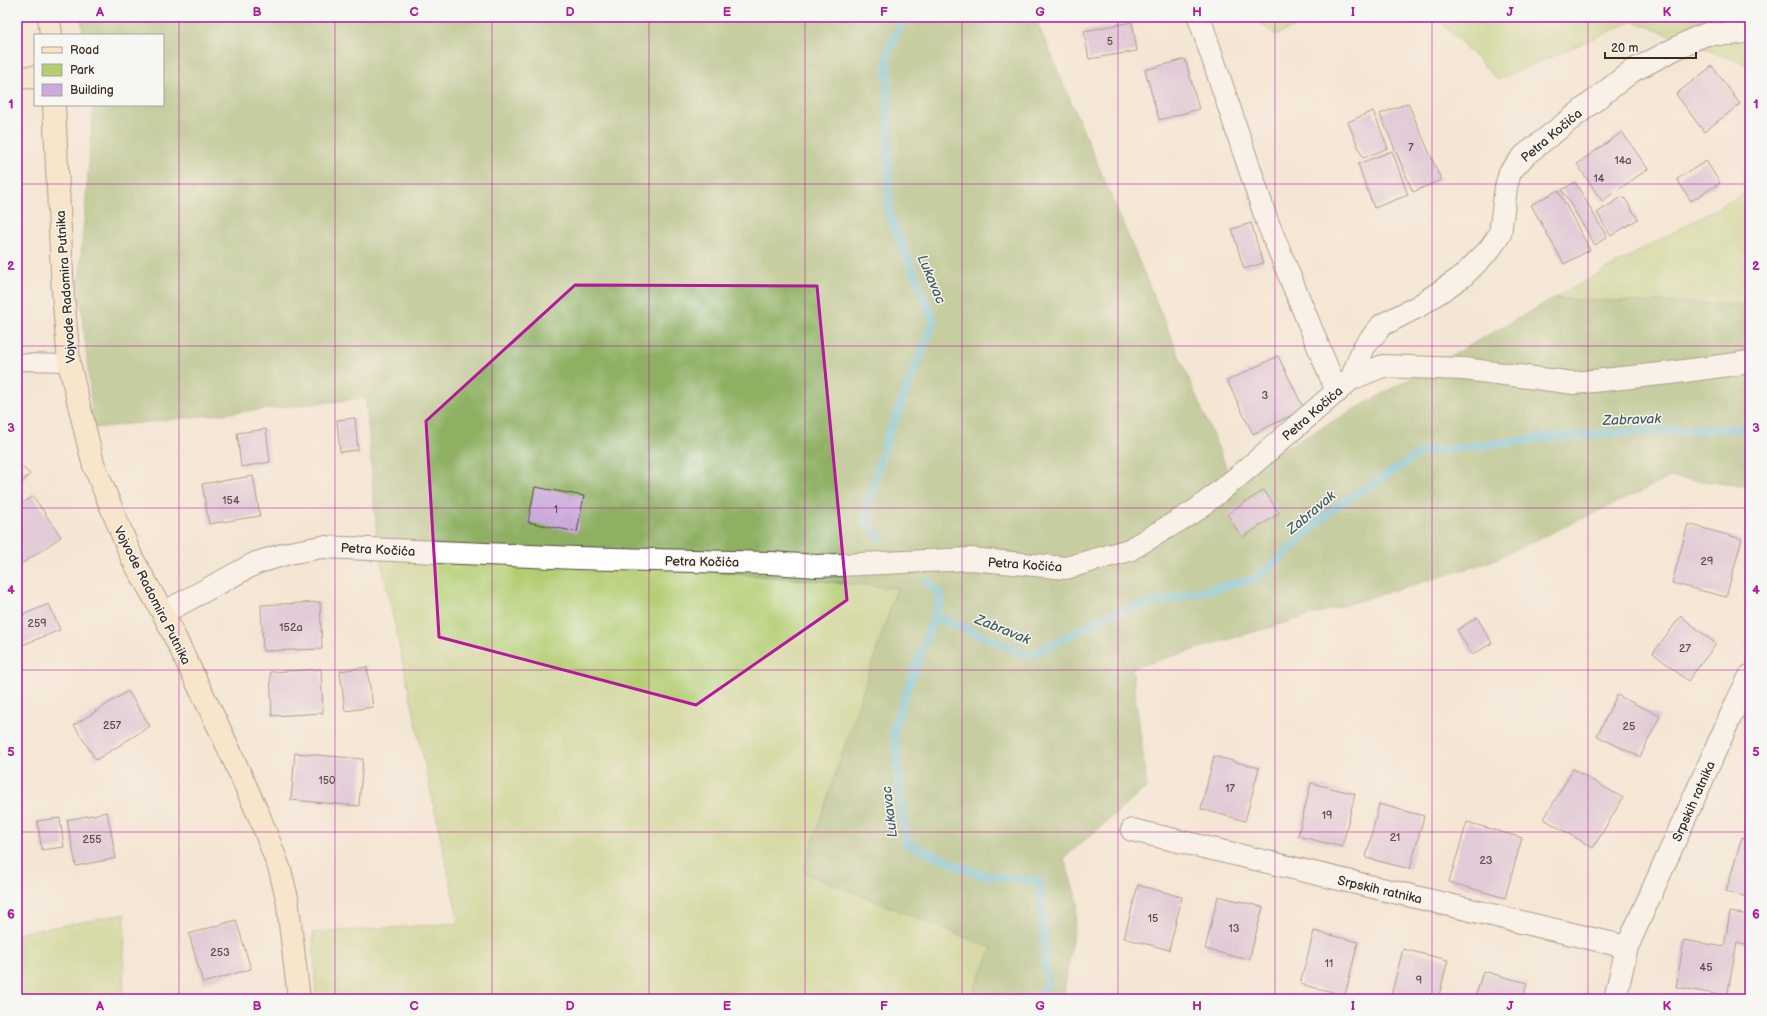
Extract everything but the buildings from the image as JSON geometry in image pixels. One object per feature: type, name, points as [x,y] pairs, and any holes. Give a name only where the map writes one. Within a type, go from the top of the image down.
[{"type":"main road","points":[[49,17],[51,34]]},
{"type":"main road","points":[[17,78],[34,77]]},
{"type":"main road","name":"Vojvode Radomira Putnika","points":[[54,106],[63,294],[69,363],[93,463],[132,558],[163,613],[254,804],[280,870],[287,898],[299,999]]},
{"type":"street","points":[[1199,17],[1267,221],[1344,385],[1383,366],[1464,369],[1574,383],[1670,373],[1750,362]]},
{"type":"street","name":"Petra Kočića","points":[[163,613],[256,563],[289,553],[322,547],[576,558],[771,563],[817,566],[972,559],[1066,568],[1129,550],[1195,511],[1246,470],[1344,385],[1364,347],[1382,325],[1419,306],[1463,276],[1489,250],[1500,234],[1506,187],[1510,172],[1525,155],[1632,71],[1694,39],[1707,34],[1730,34],[1750,31]]},
{"type":"street","name":"Srpskih ratnika","points":[[1615,999],[1627,947],[1750,676]]},
{"type":"street","name":"Srpskih ratnika","points":[[1132,830],[1627,947]]},
{"type":"lane","points":[[17,362],[69,363]]},
{"type":"highlighted area","points":[[575,285],[817,286],[847,600],[696,705],[439,637],[426,421]]},
{"type":"green space","points":[[81,17],[1035,17],[1231,478],[1553,299],[1750,305],[1750,487],[1671,477],[1487,563],[1132,668],[1147,787],[1064,858],[1078,903],[1063,999],[970,999],[992,948],[803,872],[897,588],[377,542],[366,398],[94,428],[79,283],[93,111],[92,106],[164,106],[164,34],[83,34]]},
{"type":"green space","points":[[1252,17],[1320,17],[1275,35]]},
{"type":"green space","points":[[1436,17],[1750,17],[1750,66],[1633,21],[1498,80]]},
{"type":"green space","points":[[1750,190],[1750,305],[1553,299]]},
{"type":"green space","points":[[377,542],[898,588],[804,872],[993,948],[970,999],[316,999],[313,933],[459,923]]},
{"type":"green space","points":[[125,914],[123,999],[17,999],[17,934]]},
{"type":"waterway","name":"Lukavac","points":[[881,538],[864,522],[885,444],[934,321],[889,215],[887,54],[904,17]]},
{"type":"waterway","name":"Zabravak","points":[[934,616],[1030,656],[1116,612],[1258,578],[1334,508],[1423,452],[1555,437],[1642,431],[1750,428]]},
{"type":"waterway","name":"Lukavac","points":[[926,581],[942,596],[893,729],[906,843],[978,874],[1040,882],[1047,985],[1038,999]]}]
